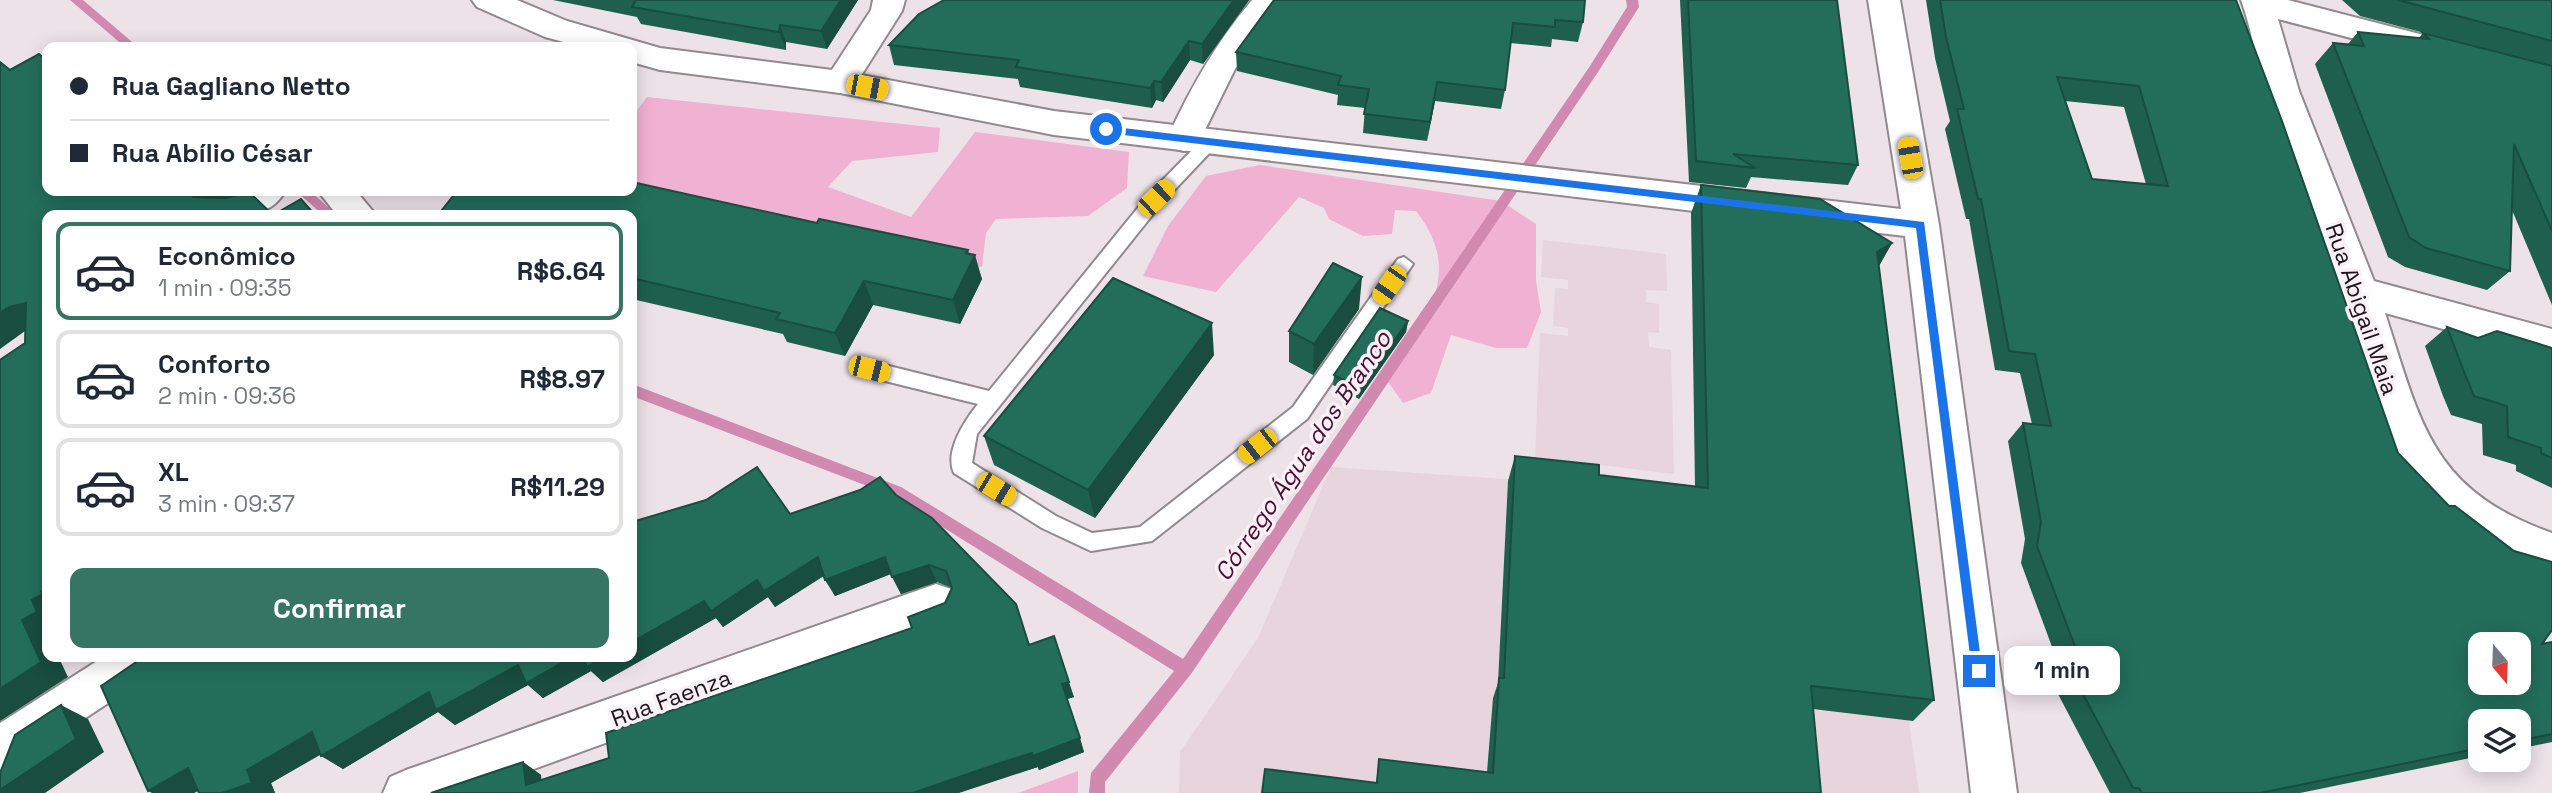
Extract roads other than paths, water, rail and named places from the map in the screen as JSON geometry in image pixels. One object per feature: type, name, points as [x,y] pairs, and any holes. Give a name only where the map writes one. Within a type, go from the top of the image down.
[{"type":"street","points":[[488,0],[556,29],[602,42]]},
{"type":"street","points":[[1197,141],[1204,91],[1223,58],[1269,0]]},
{"type":"street","points":[[1884,0],[1921,225],[1994,793]]},
{"type":"street","points":[[2258,2],[2459,55]]},
{"type":"street","name":"Rua Abigail Maia","points":[[2258,2],[2272,61],[2360,292],[2398,414],[2419,457],[2442,491],[2495,527],[2552,551]]},
{"type":"street","points":[[840,82],[895,4]]},
{"type":"street","points":[[637,52],[660,59],[840,82],[1054,122],[1921,225]]},
{"type":"street","points":[[238,210],[260,196]]},
{"type":"street","points":[[340,196],[353,210]]},
{"type":"street","points":[[2360,292],[2552,344]]},
{"type":"street","name":"Rua Faenza","points":[[406,793],[936,603]]},
{"type":"street","points":[[0,750],[134,662]]},
{"type":"lane","points":[[1197,141],[1156,198],[968,431],[961,467],[1049,522],[1091,542],[1145,535],[1300,414],[1404,264]]},
{"type":"lane","points":[[869,369],[993,400]]},
{"type":"waterway","points":[[76,0],[126,42]]},
{"type":"waterway","name":"Córrego Água dos Branco","points":[[1185,669],[1594,69],[1633,7],[1632,0]]},
{"type":"waterway","points":[[308,196],[325,210]]},
{"type":"waterway","points":[[637,392],[896,491],[1185,669]]},
{"type":"waterway","name":"Córrego Água dos Branco","points":[[1097,793],[1097,779],[1185,669]]}]
